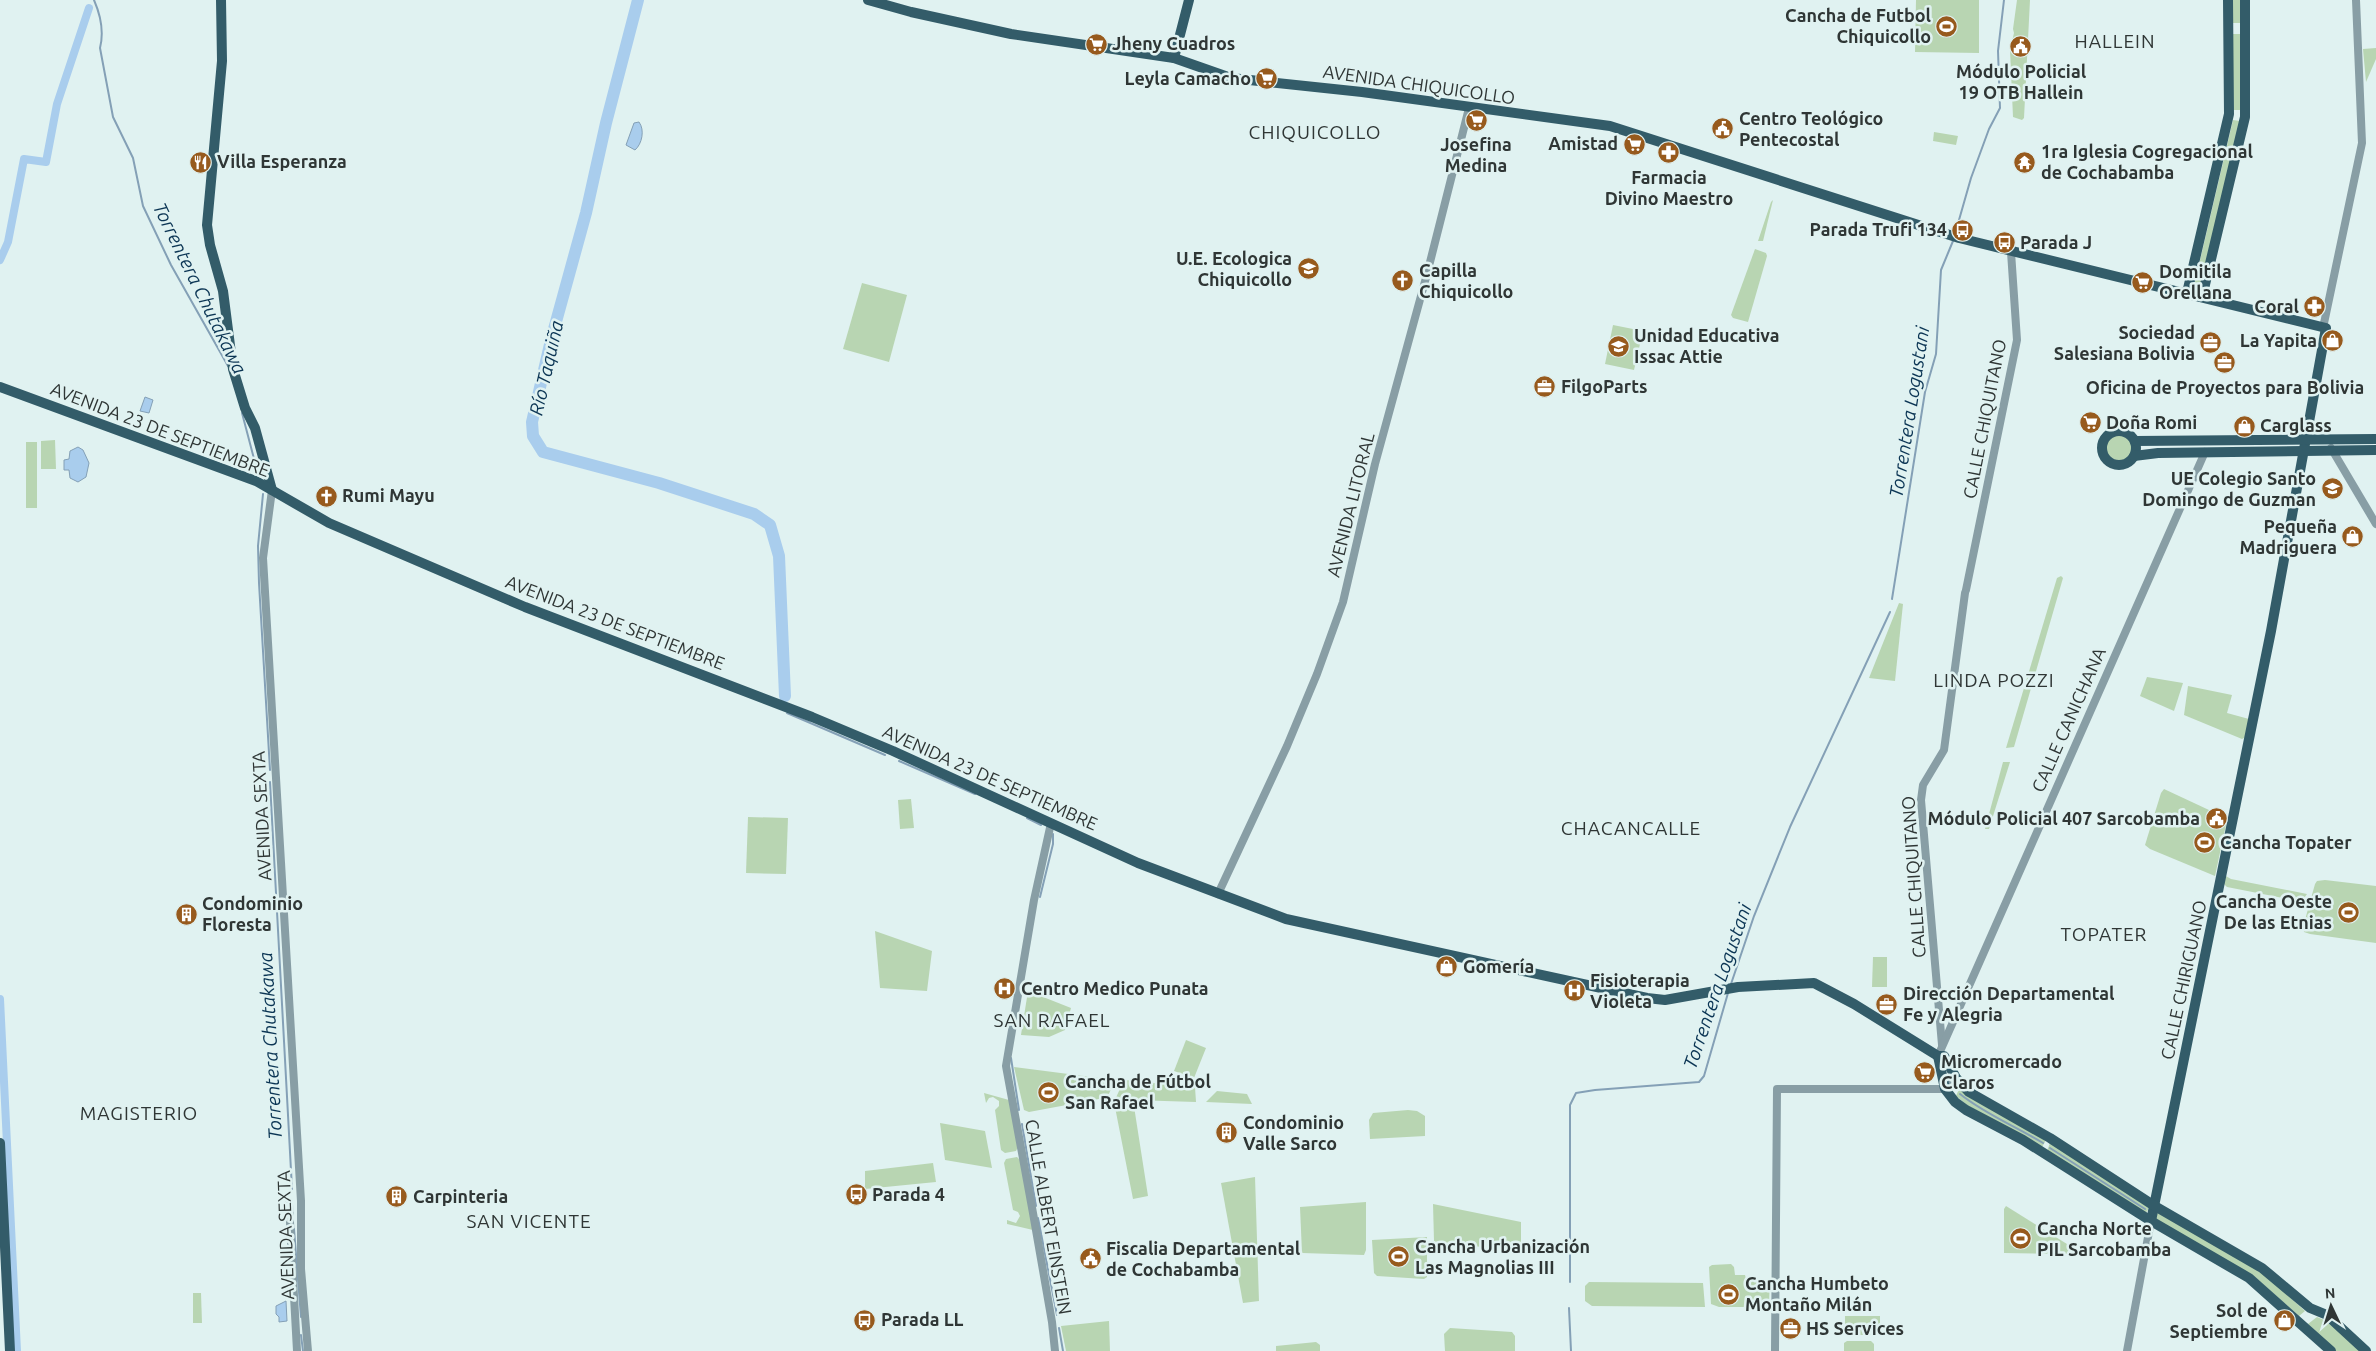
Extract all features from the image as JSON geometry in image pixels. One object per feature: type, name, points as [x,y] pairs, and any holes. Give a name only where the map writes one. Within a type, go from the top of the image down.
[{"type":"main road","points":[[221,0],[222,61],[208,225],[210,245],[224,291],[233,369],[245,408],[255,428],[269,488]]},
{"type":"main road","name":"AVENIDA CHIQUICOLLO","points":[[868,0],[1011,34],[1174,58],[1231,78],[1362,92],[1610,126],[1954,237],[2324,328]]},
{"type":"main road","points":[[1174,58],[1189,0]]},
{"type":"main road","points":[[2187,293],[2229,114],[2228,0]]},
{"type":"main road","points":[[2202,297],[2245,117],[2245,0]]},
{"type":"main road","name":"CALLE CHIRIGUANO","points":[[2151,1221],[2264,668],[2305,451],[2324,328]]},
{"type":"main road","name":"AVENIDA 23 DE SEPTIEMBRE","points":[[0,387],[256,481],[329,523],[451,575],[534,610],[812,717],[894,751],[1138,863],[1295,922],[1647,998],[1674,999],[1729,988],[1814,983],[1854,1004],[1938,1056],[1944,1056],[1956,1078]]},
{"type":"main road","points":[[2134,456],[2135,441],[2127,432],[2116,431],[2106,436],[2102,446],[2104,456],[2112,463],[2122,465],[2134,456],[2158,453],[2376,450]]},
{"type":"main road","points":[[2135,441],[2307,438],[2376,439]]},
{"type":"main road","points":[[1938,1056],[1945,1089],[1955,1102],[1966,1110],[2023,1140],[2151,1221],[2250,1278],[2331,1351]]},
{"type":"main road","points":[[1956,1078],[1969,1092],[1982,1101],[2050,1138],[2153,1205],[2262,1268],[2310,1308],[2326,1315],[2366,1351]]},
{"type":"main road","points":[[0,1143],[10,1351]]},
{"type":"street","points":[[2324,328],[2362,143],[2356,0]]},
{"type":"street","name":"AVENIDA LITORAL","points":[[1218,894],[1287,746],[1318,674],[1343,602],[1375,464],[1427,274],[1469,108]]},
{"type":"street","name":"CALLE CHIQUITANO","points":[[1942,1045],[1921,800],[1924,785],[1944,750],[1965,592],[2017,340],[2011,252]]},
{"type":"street","points":[[2331,438],[2331,451],[2376,524]]},
{"type":"street","name":"CALLE CANICHANA","points":[[1938,1056],[1960,1010],[2074,746],[2205,452]]},
{"type":"street","name":"AVENIDA SEXTA","points":[[269,488],[264,558],[300,1201],[301,1269],[308,1351]]},
{"type":"street","name":"CALLE ALBERT EINSTEIN","points":[[1051,823],[1034,900],[1006,1066],[1047,1294],[1055,1351]]},
{"type":"street","points":[[1775,1351],[1777,1089],[1945,1089],[1956,1078]]},
{"type":"street","name":"AVENIDA SEXTA","points":[[289,1204],[297,1351]]},
{"type":"street","name":"CALLE CHIRIGUANO","points":[[2127,1351],[2151,1221]]},
{"type":"green space","name":"Cancha de Futbol Chiquicollo","points":[[1916,0],[1979,0],[1979,53],[1915,52]]},
{"type":"green space","points":[[2017,0],[2030,0],[2024,118],[2022,120],[2013,117],[2010,50],[2014,33]]},
{"type":"green space","points":[[2232,0],[2240,0],[2240,23],[2233,23]]},
{"type":"green space","points":[[2233,34],[2240,34],[2241,110],[2233,110]]},
{"type":"green space","points":[[2376,48],[2376,59],[2366,82],[2363,49]]},
{"type":"green space","points":[[2233,120],[2240,121],[2199,291],[2193,290]]},
{"type":"green space","points":[[1934,132],[1958,136],[1956,145],[1933,141]]},
{"type":"green space","points":[[1773,200],[1763,241],[1758,241],[1771,202]]},
{"type":"green space","points":[[1755,249],[1766,253],[1767,256],[1748,322],[1733,318],[1731,315]]},
{"type":"green space","points":[[862,283],[907,295],[889,362],[843,349]]},
{"type":"green space","points":[[1613,325],[1643,331],[1634,370],[1605,364]]},
{"type":"green space","points":[[2118,433],[2128,437],[2132,447],[2128,457],[2118,461],[2108,457],[2104,447],[2108,437]]},
{"type":"green space","points":[[55,440],[56,469],[41,469],[41,441]]},
{"type":"green space","points":[[26,442],[37,442],[37,508],[26,508]]},
{"type":"green space","points":[[2061,576],[2063,578],[2014,747],[2006,748],[2057,578]]},
{"type":"green space","points":[[1899,603],[1903,604],[1895,681],[1869,678]]},
{"type":"green space","points":[[2147,677],[2183,683],[2174,711],[2140,696]]},
{"type":"green space","points":[[2188,686],[2232,695],[2227,713],[2249,719],[2246,737],[2242,739],[2184,715]]},
{"type":"green space","points":[[2003,762],[2010,762],[1989,829],[1985,829]]},
{"type":"green space","points":[[2164,789],[2227,820],[2215,876],[2150,849],[2145,845],[2161,793]]},
{"type":"green space","points":[[911,799],[914,828],[900,829],[898,800]]},
{"type":"green space","points":[[748,817],[788,818],[786,874],[746,873]]},
{"type":"green space","points":[[2224,875],[2231,879],[2307,894],[2302,901],[2298,901],[2227,887],[2224,884]]},
{"type":"green space","name":"Cancha Oeste De las Etnias","points":[[2325,880],[2376,886],[2376,943],[2304,932],[2303,927],[2315,884],[2317,881]]},
{"type":"green space","points":[[875,931],[932,951],[927,991],[880,988]]},
{"type":"green space","points":[[1873,957],[1887,957],[1887,987],[1872,987]]},
{"type":"green space","points":[[1028,991],[1071,1008],[1065,1030],[1049,1037],[1021,1035]]},
{"type":"green space","points":[[1186,1040],[1206,1048],[1194,1078],[1174,1071]]},
{"type":"green space","points":[[1014,1067],[1115,1080],[1108,1096],[1104,1098],[1029,1112],[1024,1110]]},
{"type":"green space","points":[[1124,1080],[1195,1087],[1196,1102],[1133,1100],[1148,1196],[1133,1199],[1114,1102]]},
{"type":"green space","points":[[1959,1089],[2044,1138],[2045,1142],[2042,1147],[1967,1105],[1956,1096]]},
{"type":"green space","points":[[1217,1091],[1247,1094],[1252,1104],[1206,1102]]},
{"type":"green space","points":[[984,1093],[1009,1100],[1018,1147],[1016,1151],[1005,1153],[1001,1150],[995,1110],[999,1106],[999,1101],[993,1097],[989,1098],[986,1103]]},
{"type":"green space","points":[[1417,1111],[1425,1116],[1425,1136],[1370,1139],[1369,1120],[1373,1113]]},
{"type":"green space","points":[[940,1123],[985,1131],[992,1168],[945,1160]]},
{"type":"green space","points":[[2050,1143],[2148,1207],[2148,1210],[2145,1214],[2047,1151]]},
{"type":"green space","points":[[1017,1157],[1020,1160],[1033,1230],[1007,1224],[1007,1220],[1016,1223],[1020,1216],[1018,1212],[1013,1210],[1004,1163],[1006,1159]]},
{"type":"green space","points":[[933,1163],[936,1182],[865,1189],[865,1171]]},
{"type":"green space","points":[[1255,1177],[1259,1301],[1243,1303],[1221,1183]]},
{"type":"green space","points":[[1366,1202],[1366,1250],[1364,1255],[1302,1253],[1300,1207]]},
{"type":"green space","points":[[1433,1204],[1521,1222],[1521,1246],[1516,1249],[1438,1244],[1434,1241]]},
{"type":"green space","points":[[2006,1206],[2075,1249],[2075,1252],[2072,1254],[2004,1253],[2004,1209]]},
{"type":"green space","points":[[2157,1211],[2263,1273],[2305,1311],[2299,1316],[2256,1278],[2155,1220]]},
{"type":"green space","name":"Cancha Urbanización Las Magnolias III","points":[[1427,1237],[1427,1277],[1424,1279],[1377,1276],[1374,1273],[1372,1240]]},
{"type":"green space","points":[[1731,1264],[1734,1267],[1735,1275],[1745,1275],[1746,1279],[1770,1279],[1769,1304],[1765,1307],[1719,1307],[1711,1304],[1709,1267],[1712,1265]]},
{"type":"green space","points":[[1589,1282],[1703,1283],[1705,1307],[1592,1306],[1585,1301],[1585,1286]]},
{"type":"green space","points":[[193,1293],[201,1293],[202,1323],[193,1323]]},
{"type":"green space","points":[[1845,1316],[1880,1316],[1880,1335],[1845,1335]]},
{"type":"green space","points":[[2317,1317],[2329,1322],[2360,1351],[2336,1351],[2308,1324]]},
{"type":"green space","points":[[1109,1321],[1110,1351],[1066,1351],[1061,1326]]},
{"type":"green space","points":[[1450,1328],[1512,1332],[1515,1336],[1515,1351],[1445,1351],[1444,1334]]},
{"type":"green space","points":[[1847,1341],[1871,1341],[1874,1344],[1874,1351],[1844,1351],[1844,1343]]},
{"type":"green space","points":[[1316,1342],[1320,1345],[1320,1351],[1276,1351],[1276,1346]]},
{"type":"water","points":[[639,122],[642,129],[642,137],[635,150],[626,145],[634,123]]},
{"type":"water","points":[[145,397],[153,400],[149,413],[140,411]]},
{"type":"water","points":[[78,447],[83,450],[89,463],[86,477],[78,482],[70,478],[69,470],[64,470],[64,460],[69,459],[70,451]]},
{"type":"water","points":[[286,1301],[287,1321],[279,1322],[276,1306]]},
{"type":"waterway","name":"Torrentera Chutakawa","points":[[94,0],[101,24],[100,48],[113,117],[133,158],[143,206],[171,265],[228,366]]},
{"type":"waterway","name":"Río Taquiña","points":[[638,0],[606,123],[586,213],[551,340],[532,422],[533,436],[543,452],[659,483],[754,514],[770,525],[779,556],[785,696]]},
{"type":"waterway","name":"Torrentera Logustani","points":[[1955,234],[1971,178],[1989,129],[2000,108],[1998,51],[2004,0]]},
{"type":"waterway","points":[[0,260],[8,242],[24,159],[46,162],[57,104],[89,8]]},
{"type":"waterway","name":"Torrentera Logustani","points":[[1892,599],[1925,392],[1936,354],[1941,270],[1953,241]]},
{"type":"waterway","name":"Torrentera Chutakawa","points":[[242,413],[258,474]]},
{"type":"waterway","name":"Torrentera Chutakawa","points":[[263,494],[258,546],[270,770]]},
{"type":"waterway","name":"Torrentera Logustani","points":[[1731,984],[1754,916],[1790,827],[1890,612]]},
{"type":"waterway","points":[[787,713],[885,755]]},
{"type":"waterway","points":[[899,761],[975,794]]},
{"type":"waterway","name":"Torrentera Chutakawa","points":[[270,782],[292,1189]]},
{"type":"waterway","points":[[1027,818],[1041,825]]},
{"type":"waterway","points":[[1040,897],[1053,844],[1053,834]]},
{"type":"waterway","name":"Torrentera Logustani","points":[[1570,1282],[1570,1105],[1576,1093],[1699,1082],[1704,1076],[1728,993]]},
{"type":"waterway","points":[[0,999],[17,1351]]},
{"type":"waterway","points":[[1011,1058],[1019,1110]]},
{"type":"waterway","points":[[1960,1094],[1990,1114],[2043,1143]]},
{"type":"waterway","points":[[1022,1124],[1036,1206]]},
{"type":"waterway","points":[[2050,1148],[2145,1209]]},
{"type":"waterway","points":[[1038,1218],[1057,1315]]},
{"type":"waterway","name":"Torrentera Chutakawa","points":[[294,1229],[301,1317]]},
{"type":"waterway","name":"Torrentera Logustani","points":[[1569,1308],[1571,1351]]},
{"type":"waterway","points":[[1059,1328],[1063,1351]]},
{"type":"waterway","name":"Torrentera Chutakawa","points":[[301,1335],[303,1351]]},
{"type":"place","name":"Cancha de Futbol Chiquicollo","points":[[1947,26]]},
{"type":"place","name":"Jheny Cuadros","points":[[1096,44]]},
{"type":"place","name":"Módulo Policial 19 OTB Hallein","points":[[2021,47]]},
{"type":"place","name":"Leyla Camacho","points":[[1267,79]]},
{"type":"place","name":"Josefina Medina","points":[[1476,120]]},
{"type":"place","name":"Centro Teológico Pentecostal","points":[[1723,129]]},
{"type":"place","name":"Amistad","points":[[1634,144]]},
{"type":"place","name":"Farmacia Divino Maestro","points":[[1669,153]]},
{"type":"place","name":"Villa Esperanza","points":[[201,162]]},
{"type":"place","name":"1ra Iglesia Cogregacional de Cochabamba","points":[[2025,162]]},
{"type":"place","name":"Parada Trufi 134","points":[[1963,230]]},
{"type":"place","name":"Parada J","points":[[2004,243]]},
{"type":"place","name":"U.E. Ecologica Chiquicollo","points":[[1308,269]]},
{"type":"place","name":"Capilla Chiquicollo","points":[[1403,281]]},
{"type":"place","name":"Domitila Orellana","points":[[2143,282]]},
{"type":"place","name":"Coral","points":[[2315,307]]},
{"type":"place","name":"La Yapita","points":[[2333,341]]},
{"type":"place","name":"Sociedad Salesiana Bolivia","points":[[2211,343]]},
{"type":"place","name":"Unidad Educativa Issac Attie","points":[[1618,346]]},
{"type":"place","name":"Oficina de Proyectos para Bolivia","points":[[2225,363]]},
{"type":"place","name":"FilgoParts","points":[[1545,387]]},
{"type":"place","name":"Doña Romi","points":[[2090,423]]},
{"type":"place","name":"Carglass","points":[[2244,426]]},
{"type":"place","name":"UE Colegio Santo Domingo de Guzman","points":[[2332,489]]},
{"type":"place","name":"Rumi Mayu","points":[[326,496]]},
{"type":"place","name":"Pequeña Madriguera","points":[[2353,537]]},
{"type":"place","name":"Módulo Policial 407 Sarcobamba","points":[[2216,819]]},
{"type":"place","name":"Cancha Topater","points":[[2204,843]]},
{"type":"place","name":"Cancha Oeste De las Etnias","points":[[2348,912]]},
{"type":"place","name":"Condominio Floresta","points":[[186,914]]},
{"type":"place","name":"Gomería","points":[[1447,967]]},
{"type":"place","name":"Centro Medico Punata","points":[[1005,989]]},
{"type":"place","name":"Fisioterapia Violeta","points":[[1574,991]]},
{"type":"place","name":"Dirección Departamental Fe y Alegria","points":[[1887,1004]]},
{"type":"place","name":"Micromercado Claros","points":[[1925,1072]]},
{"type":"place","name":"Cancha de Fútbol San Rafael","points":[[1049,1092]]},
{"type":"place","name":"Condominio Valle Sarco","points":[[1227,1133]]},
{"type":"place","name":"Parada 4","points":[[856,1195]]},
{"type":"place","name":"Carpinteria","points":[[397,1197]]},
{"type":"place","name":"Cancha Norte PIL Sarcobamba","points":[[2021,1239]]},
{"type":"place","name":"Cancha Urbanización Las Magnolias III","points":[[1399,1257]]},
{"type":"place","name":"Fiscalia Departamental de Cochabamba","points":[[1090,1259]]},
{"type":"place","name":"Cancha Humbeto Montaño Milán","points":[[1729,1294]]},
{"type":"place","name":"Parada LL","points":[[865,1320]]},
{"type":"place","name":"Sol de Septiembre","points":[[2284,1321]]},
{"type":"place","name":"HS Services","points":[[1790,1329]]},
{"type":"district","name":"HALLEIN","points":[[2115,41]]},
{"type":"district","name":"CHIQUICOLLO","points":[[1315,132]]},
{"type":"district","name":"LINDA POZZI","points":[[1994,680]]},
{"type":"district","name":"CHACANCALLE","points":[[1631,828]]},
{"type":"district","name":"TOPATER","points":[[2104,934]]},
{"type":"district","name":"SAN RAFAEL","points":[[1052,1020]]},
{"type":"district","name":"MAGISTERIO","points":[[139,1113]]},
{"type":"district","name":"SAN VICENTE","points":[[529,1221]]}]
